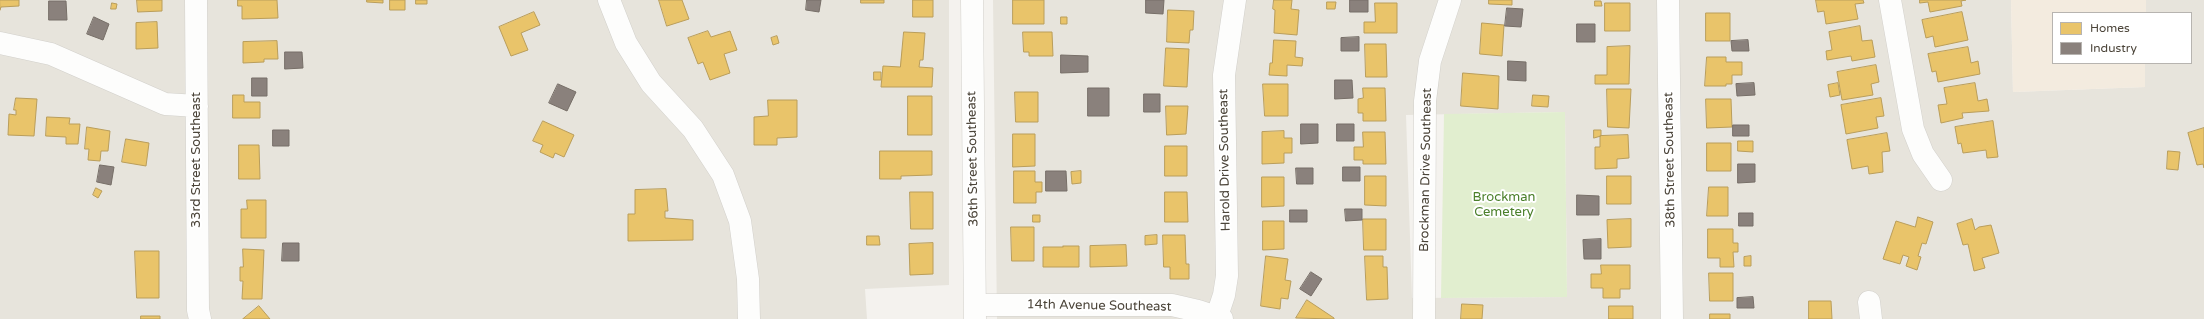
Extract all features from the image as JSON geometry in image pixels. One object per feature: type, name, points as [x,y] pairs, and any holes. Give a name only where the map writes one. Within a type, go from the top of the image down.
[{"type":"street","name":"33rd Street Southeast","points":[[196,0],[198,310],[200,319]]},
{"type":"street","points":[[609,0],[626,43],[651,83],[693,129],[723,175],[740,221],[748,279],[749,319]]},
{"type":"street","name":"36th Street Southeast","points":[[972,0],[975,312]]},
{"type":"street","name":"Harold Drive Southeast","points":[[1218,318],[1227,276],[1224,75],[1235,0]]},
{"type":"street","name":"Brockman Drive Southeast","points":[[1424,319],[1424,101],[1430,61],[1450,0]]},
{"type":"street","name":"38th Street Southeast","points":[[1668,0],[1672,319]]},
{"type":"street","points":[[1890,0],[1913,129],[1923,154],[1941,180]]},
{"type":"street","points":[[0,43],[51,54],[165,104],[197,106]]},
{"type":"street","name":"14th Avenue Southeast","points":[[975,312],[1172,305],[1218,318]]},
{"type":"shaded area","points":[[0,0],[949,0],[949,285],[865,289],[867,319],[0,319]]},
{"type":"shaded area","points":[[993,0],[2011,0],[2013,92],[2145,87],[2145,64],[2192,64],[2192,12],[2146,12],[2146,0],[2204,0],[2204,319],[997,319]],"holes":[[[1565,112],[1567,297],[1412,298],[1406,115]]]},
{"type":"shaded area","points":[[2011,0],[2146,0],[2146,12],[2052,12],[2052,64],[2145,64],[2145,87],[2013,92]]},
{"type":"green space","name":"Brockman Cemetery","points":[[1565,112],[1567,297],[1441,298],[1444,114]]},
{"type":"building: Homes","points":[[0,0],[19,0],[19,6],[1,7],[0,10]]},
{"type":"building: Homes","points":[[137,0],[162,0],[162,11],[138,12]]},
{"type":"building: Homes","points":[[238,0],[277,0],[278,18],[242,19],[242,6],[238,6]]},
{"type":"building: Homes","points":[[367,0],[383,0],[383,3],[367,2]]},
{"type":"building: Homes","points":[[390,0],[405,0],[405,10],[390,10]]},
{"type":"building: Homes","points":[[416,0],[427,0],[427,4],[416,4]]},
{"type":"building: Homes","points":[[659,0],[682,0],[689,19],[667,26]]},
{"type":"building: Homes","points":[[861,0],[884,0],[884,3],[861,3]]},
{"type":"building: Homes","points":[[913,0],[933,0],[933,17],[913,17]]},
{"type":"building: Homes","points":[[1013,0],[1044,0],[1044,24],[1013,24]]},
{"type":"building: Homes","points":[[1274,0],[1292,0],[1291,9],[1299,10],[1297,35],[1274,33]]},
{"type":"building: Homes","points":[[1489,0],[1512,0],[1512,5],[1489,4]]},
{"type":"building: Homes","points":[[1816,0],[1863,0],[1864,3],[1855,4],[1858,19],[1826,24],[1824,11],[1818,12]]},
{"type":"building: Homes","points":[[1920,0],[1966,0],[1961,1],[1962,6],[1930,12],[1928,2],[1920,3]]},
{"type":"building: Homes","points":[[1595,1],[1601,1],[1602,6],[1595,6]]},
{"type":"building: Homes","points":[[1327,2],[1336,2],[1335,9],[1327,9]]},
{"type":"building: Homes","points":[[112,3],[117,4],[116,9],[111,9]]},
{"type":"building: Homes","points":[[1375,3],[1397,3],[1397,33],[1364,33],[1364,22],[1375,22]]},
{"type":"building: Homes","points":[[1605,3],[1630,3],[1630,31],[1605,31]]},
{"type":"building: Homes","points":[[1168,10],[1194,11],[1193,30],[1190,30],[1189,43],[1167,42]]},
{"type":"building: Homes","points":[[534,12],[540,25],[521,33],[528,50],[511,56],[499,27]]},
{"type":"building: Homes","points":[[1962,12],[1968,40],[1935,47],[1933,36],[1926,38],[1922,20]]},
{"type":"building: Homes","points":[[1706,13],[1730,13],[1730,41],[1706,41]]},
{"type":"building: Homes","points":[[1061,17],[1067,17],[1067,24],[1061,24]]},
{"type":"building: Homes","points":[[157,22],[158,48],[136,49],[136,23]]},
{"type":"building: Homes","points":[[1482,23],[1504,25],[1502,56],[1480,54]]},
{"type":"building: Homes","points":[[1860,26],[1862,41],[1872,40],[1875,57],[1852,61],[1851,56],[1827,60],[1826,51],[1832,50],[1829,32]]},
{"type":"building: Homes","points":[[708,31],[711,37],[730,31],[737,50],[724,54],[730,73],[710,80],[703,62],[698,64],[688,38]]},
{"type":"building: Homes","points":[[904,32],[925,33],[923,60],[920,60],[919,67],[933,68],[932,87],[881,87],[883,66],[900,67]]},
{"type":"building: Homes","points":[[1023,32],[1052,32],[1053,56],[1029,56],[1029,52],[1024,52]]},
{"type":"building: Homes","points":[[777,36],[779,43],[773,45],[771,38]]},
{"type":"building: Homes","points":[[1274,40],[1296,41],[1295,57],[1303,58],[1302,66],[1287,65],[1287,76],[1269,75],[1270,63],[1272,63]]},
{"type":"building: Homes","points":[[277,41],[278,59],[264,59],[264,62],[243,63],[243,42]]},
{"type":"building: Homes","points":[[1365,44],[1386,44],[1387,77],[1366,77]]},
{"type":"building: Homes","points":[[1630,46],[1629,84],[1595,84],[1595,75],[1607,75],[1607,47]]},
{"type":"building: Homes","points":[[1968,47],[1971,63],[1978,61],[1980,74],[1938,82],[1936,71],[1932,72],[1928,54]]},
{"type":"building: Homes","points":[[1166,48],[1189,49],[1187,87],[1164,86]]},
{"type":"building: Homes","points":[[1707,57],[1726,57],[1726,62],[1742,62],[1742,75],[1732,75],[1732,84],[1726,84],[1726,86],[1705,86]]},
{"type":"building: Homes","points":[[1876,65],[1879,82],[1871,84],[1873,95],[1842,100],[1837,72]]},
{"type":"building: Homes","points":[[874,72],[881,72],[881,80],[874,80]]},
{"type":"building: Homes","points":[[1463,73],[1499,76],[1498,109],[1461,106]]},
{"type":"building: Homes","points":[[1838,83],[1840,95],[1830,97],[1828,85]]},
{"type":"building: Homes","points":[[1975,83],[1978,101],[1987,99],[1989,111],[1962,113],[1963,118],[1941,123],[1938,105],[1947,104],[1944,88]]},
{"type":"building: Homes","points":[[1263,84],[1288,84],[1288,116],[1265,116]]},
{"type":"building: Homes","points":[[1363,88],[1385,88],[1386,121],[1363,121],[1363,113],[1358,113],[1358,99],[1363,98]]},
{"type":"building: Homes","points":[[1607,89],[1631,89],[1629,128],[1608,127]]},
{"type":"building: Homes","points":[[1015,92],[1038,92],[1038,122],[1016,122]]},
{"type":"building: Homes","points":[[233,95],[244,95],[244,102],[260,102],[260,118],[233,118]]},
{"type":"building: Homes","points":[[1533,95],[1549,96],[1548,107],[1532,106]]},
{"type":"building: Homes","points":[[908,96],[932,96],[932,135],[908,135]]},
{"type":"building: Homes","points":[[16,98],[37,99],[34,136],[8,135],[9,114],[16,115],[16,110],[14,110]]},
{"type":"building: Homes","points":[[1881,98],[1884,116],[1876,117],[1878,128],[1846,134],[1841,105]]},
{"type":"building: Homes","points":[[1706,99],[1731,99],[1732,127],[1707,128]]},
{"type":"building: Homes","points":[[768,100],[797,100],[797,137],[777,138],[777,145],[754,145],[754,117],[768,116]]},
{"type":"building: Homes","points":[[1166,106],[1188,106],[1186,134],[1167,135]]},
{"type":"building: Homes","points":[[47,117],[70,118],[69,124],[80,124],[78,144],[66,144],[66,137],[46,136]]},
{"type":"building: Homes","points":[[543,121],[574,135],[564,157],[555,153],[553,158],[540,152],[543,145],[533,141]]},
{"type":"building: Homes","points":[[1993,121],[1998,157],[1987,158],[1986,150],[1963,153],[1961,143],[1958,144],[1955,127]]},
{"type":"building: Homes","points":[[87,127],[110,131],[108,151],[101,151],[100,161],[88,160],[89,149],[85,149]]},
{"type":"building: Homes","points":[[2204,128],[2204,168],[2203,164],[2197,165],[2188,133]]},
{"type":"building: Homes","points":[[1594,130],[1601,130],[1601,136],[1594,138]]},
{"type":"building: Homes","points":[[1284,131],[1284,138],[1292,138],[1292,153],[1284,153],[1284,163],[1262,164],[1262,132]]},
{"type":"building: Homes","points":[[1363,132],[1385,132],[1386,164],[1363,164],[1363,160],[1354,160],[1354,147],[1363,147]]},
{"type":"building: Homes","points":[[1887,133],[1890,151],[1882,152],[1883,172],[1869,174],[1868,166],[1852,169],[1847,140]]},
{"type":"building: Homes","points":[[1013,134],[1035,134],[1035,166],[1013,167]]},
{"type":"building: Homes","points":[[1628,135],[1629,158],[1617,159],[1617,168],[1595,169],[1595,147],[1600,147],[1600,136]]},
{"type":"building: Homes","points":[[126,139],[149,143],[146,166],[122,162]]},
{"type":"building: Homes","points":[[1738,141],[1753,141],[1753,152],[1738,151]]},
{"type":"building: Homes","points":[[1707,143],[1731,143],[1731,171],[1707,171]]},
{"type":"building: Homes","points":[[239,145],[259,145],[260,179],[239,179]]},
{"type":"building: Homes","points":[[1165,146],[1187,146],[1187,176],[1165,176]]},
{"type":"building: Homes","points":[[880,151],[932,151],[932,175],[901,176],[901,179],[880,179]]},
{"type":"building: Homes","points":[[2168,151],[2180,152],[2178,170],[2167,169]]},
{"type":"building: Homes","points":[[1014,171],[1035,171],[1035,182],[1042,182],[1042,192],[1036,192],[1036,203],[1014,203]]},
{"type":"building: Homes","points":[[1081,171],[1081,183],[1072,184],[1071,172]]},
{"type":"building: Homes","points":[[1365,176],[1386,176],[1386,206],[1365,205]]},
{"type":"building: Homes","points":[[1607,176],[1631,176],[1631,204],[1607,204]]},
{"type":"building: Homes","points":[[1262,177],[1284,177],[1284,206],[1262,207]]},
{"type":"building: Homes","points":[[1709,187],[1728,187],[1728,216],[1707,216]]},
{"type":"building: Homes","points":[[96,188],[102,191],[98,198],[93,195]]},
{"type":"building: Homes","points":[[666,189],[668,211],[665,211],[665,218],[693,220],[693,240],[628,241],[628,214],[635,214],[635,190]]},
{"type":"building: Homes","points":[[910,192],[933,192],[933,229],[911,229]]},
{"type":"building: Homes","points":[[1165,192],[1187,192],[1188,222],[1165,222]]},
{"type":"building: Homes","points":[[247,200],[266,200],[266,238],[241,238],[241,209],[247,209]]},
{"type":"building: Homes","points":[[1033,215],[1040,215],[1040,222],[1033,222]]},
{"type":"building: Homes","points":[[1918,217],[1933,222],[1926,244],[1922,243],[1918,256],[1921,257],[1917,270],[1906,266],[1909,257],[1903,255],[1900,264],[1883,259],[1896,221],[1915,227]]},
{"type":"building: Homes","points":[[1363,219],[1386,219],[1386,250],[1364,250]]},
{"type":"building: Homes","points":[[1631,219],[1631,247],[1608,248],[1607,220]]},
{"type":"building: Homes","points":[[1972,219],[1975,230],[1979,227],[1991,225],[1999,253],[1982,258],[1985,268],[1974,271],[1968,244],[1963,245],[1957,224]]},
{"type":"building: Homes","points":[[1263,221],[1284,221],[1284,249],[1263,250]]},
{"type":"building: Homes","points":[[1011,227],[1034,227],[1034,261],[1012,261]]},
{"type":"building: Homes","points":[[1708,229],[1733,229],[1733,243],[1738,243],[1738,252],[1733,252],[1734,267],[1720,267],[1720,258],[1708,258]]},
{"type":"building: Homes","points":[[1157,235],[1157,244],[1145,245],[1145,236]]},
{"type":"building: Homes","points":[[1163,235],[1185,235],[1186,264],[1189,264],[1189,279],[1170,279],[1170,267],[1164,267]]},
{"type":"building: Homes","points":[[867,236],[879,236],[880,245],[867,245]]},
{"type":"building: Homes","points":[[933,243],[933,274],[910,275],[909,244]]},
{"type":"building: Homes","points":[[1126,245],[1127,266],[1090,267],[1090,246]]},
{"type":"building: Homes","points":[[1079,246],[1079,267],[1043,267],[1043,247]]},
{"type":"building: Homes","points":[[243,249],[264,250],[262,299],[242,299],[243,281],[240,281],[240,267],[243,267]]},
{"type":"building: Homes","points":[[135,251],[159,251],[159,298],[137,298]]},
{"type":"building: Homes","points":[[1266,256],[1288,259],[1285,280],[1291,281],[1288,299],[1281,298],[1280,309],[1261,306]]},
{"type":"building: Homes","points":[[1365,256],[1383,256],[1383,267],[1387,267],[1388,299],[1367,300]]},
{"type":"building: Homes","points":[[1751,256],[1751,266],[1744,266],[1744,257]]},
{"type":"building: Homes","points":[[1601,265],[1630,265],[1630,289],[1620,289],[1620,298],[1603,298],[1603,288],[1591,288],[1591,274],[1601,274]]},
{"type":"building: Homes","points":[[1709,273],[1733,273],[1733,301],[1710,301]]},
{"type":"building: Homes","points":[[1307,300],[1334,318],[1334,319],[1296,318]]},
{"type":"building: Homes","points":[[1809,301],[1831,301],[1832,319],[1809,319]]},
{"type":"building: Homes","points":[[1462,304],[1483,305],[1482,319],[1461,319]]},
{"type":"building: Homes","points":[[259,306],[270,319],[243,319]]},
{"type":"building: Homes","points":[[1609,306],[1633,306],[1633,319],[1609,319]]},
{"type":"building: Homes","points":[[1710,314],[1730,314],[1730,319],[1710,319]]},
{"type":"building: Homes","points":[[141,316],[160,316],[160,319],[141,319]]},
{"type":"building: Industry","points":[[807,0],[821,0],[819,12],[806,10]]},
{"type":"building: Industry","points":[[1146,0],[1164,0],[1163,14],[1146,13]]},
{"type":"building: Industry","points":[[1350,0],[1368,0],[1368,12],[1350,12]]},
{"type":"building: Industry","points":[[49,1],[66,1],[67,20],[49,20]]},
{"type":"building: Industry","points":[[1507,8],[1523,9],[1521,27],[1505,26]]},
{"type":"building: Industry","points":[[94,17],[109,24],[103,40],[87,34]]},
{"type":"building: Industry","points":[[1577,24],[1595,24],[1595,42],[1577,42]]},
{"type":"building: Industry","points":[[1359,37],[1359,51],[1341,51],[1341,38]]},
{"type":"building: Industry","points":[[1748,40],[1749,51],[1732,51],[1731,41]]},
{"type":"building: Industry","points":[[285,52],[302,52],[303,68],[285,69]]},
{"type":"building: Industry","points":[[1061,55],[1088,56],[1088,72],[1061,73]]},
{"type":"building: Industry","points":[[1508,61],[1526,62],[1526,81],[1508,80]]},
{"type":"building: Industry","points":[[252,78],[267,78],[267,96],[252,96]]},
{"type":"building: Industry","points":[[1335,80],[1352,80],[1353,98],[1335,99]]},
{"type":"building: Industry","points":[[1754,83],[1755,95],[1737,96],[1736,84]]},
{"type":"building: Industry","points":[[558,84],[576,92],[567,111],[549,103]]},
{"type":"building: Industry","points":[[1088,88],[1109,88],[1109,116],[1088,116]]},
{"type":"building: Industry","points":[[1144,94],[1160,94],[1160,112],[1144,112]]},
{"type":"building: Industry","points":[[1301,124],[1318,124],[1318,143],[1301,144]]},
{"type":"building: Industry","points":[[1337,124],[1354,124],[1354,141],[1337,141]]},
{"type":"building: Industry","points":[[1733,125],[1749,125],[1749,136],[1733,136]]},
{"type":"building: Industry","points":[[273,130],[289,130],[289,146],[273,146]]},
{"type":"building: Industry","points":[[1738,164],[1755,164],[1755,182],[1738,183]]},
{"type":"building: Industry","points":[[100,165],[114,167],[111,185],[97,182]]},
{"type":"building: Industry","points":[[1343,167],[1360,167],[1360,181],[1343,181]]},
{"type":"building: Industry","points":[[1296,168],[1313,168],[1313,184],[1297,184]]},
{"type":"building: Industry","points":[[1046,171],[1066,171],[1067,191],[1046,191]]},
{"type":"building: Industry","points":[[1577,195],[1599,196],[1599,215],[1577,215]]},
{"type":"building: Industry","points":[[1345,209],[1362,209],[1362,220],[1346,221]]},
{"type":"building: Industry","points":[[1290,210],[1307,210],[1307,222],[1290,222]]},
{"type":"building: Industry","points":[[1739,213],[1753,213],[1753,226],[1739,226]]},
{"type":"building: Industry","points":[[1601,239],[1601,259],[1584,259],[1583,240]]},
{"type":"building: Industry","points":[[283,243],[299,243],[299,261],[282,261]]},
{"type":"building: Industry","points":[[1311,272],[1322,279],[1311,296],[1300,289]]},
{"type":"building: Industry","points":[[1753,297],[1754,308],[1737,308],[1737,298]]}]
